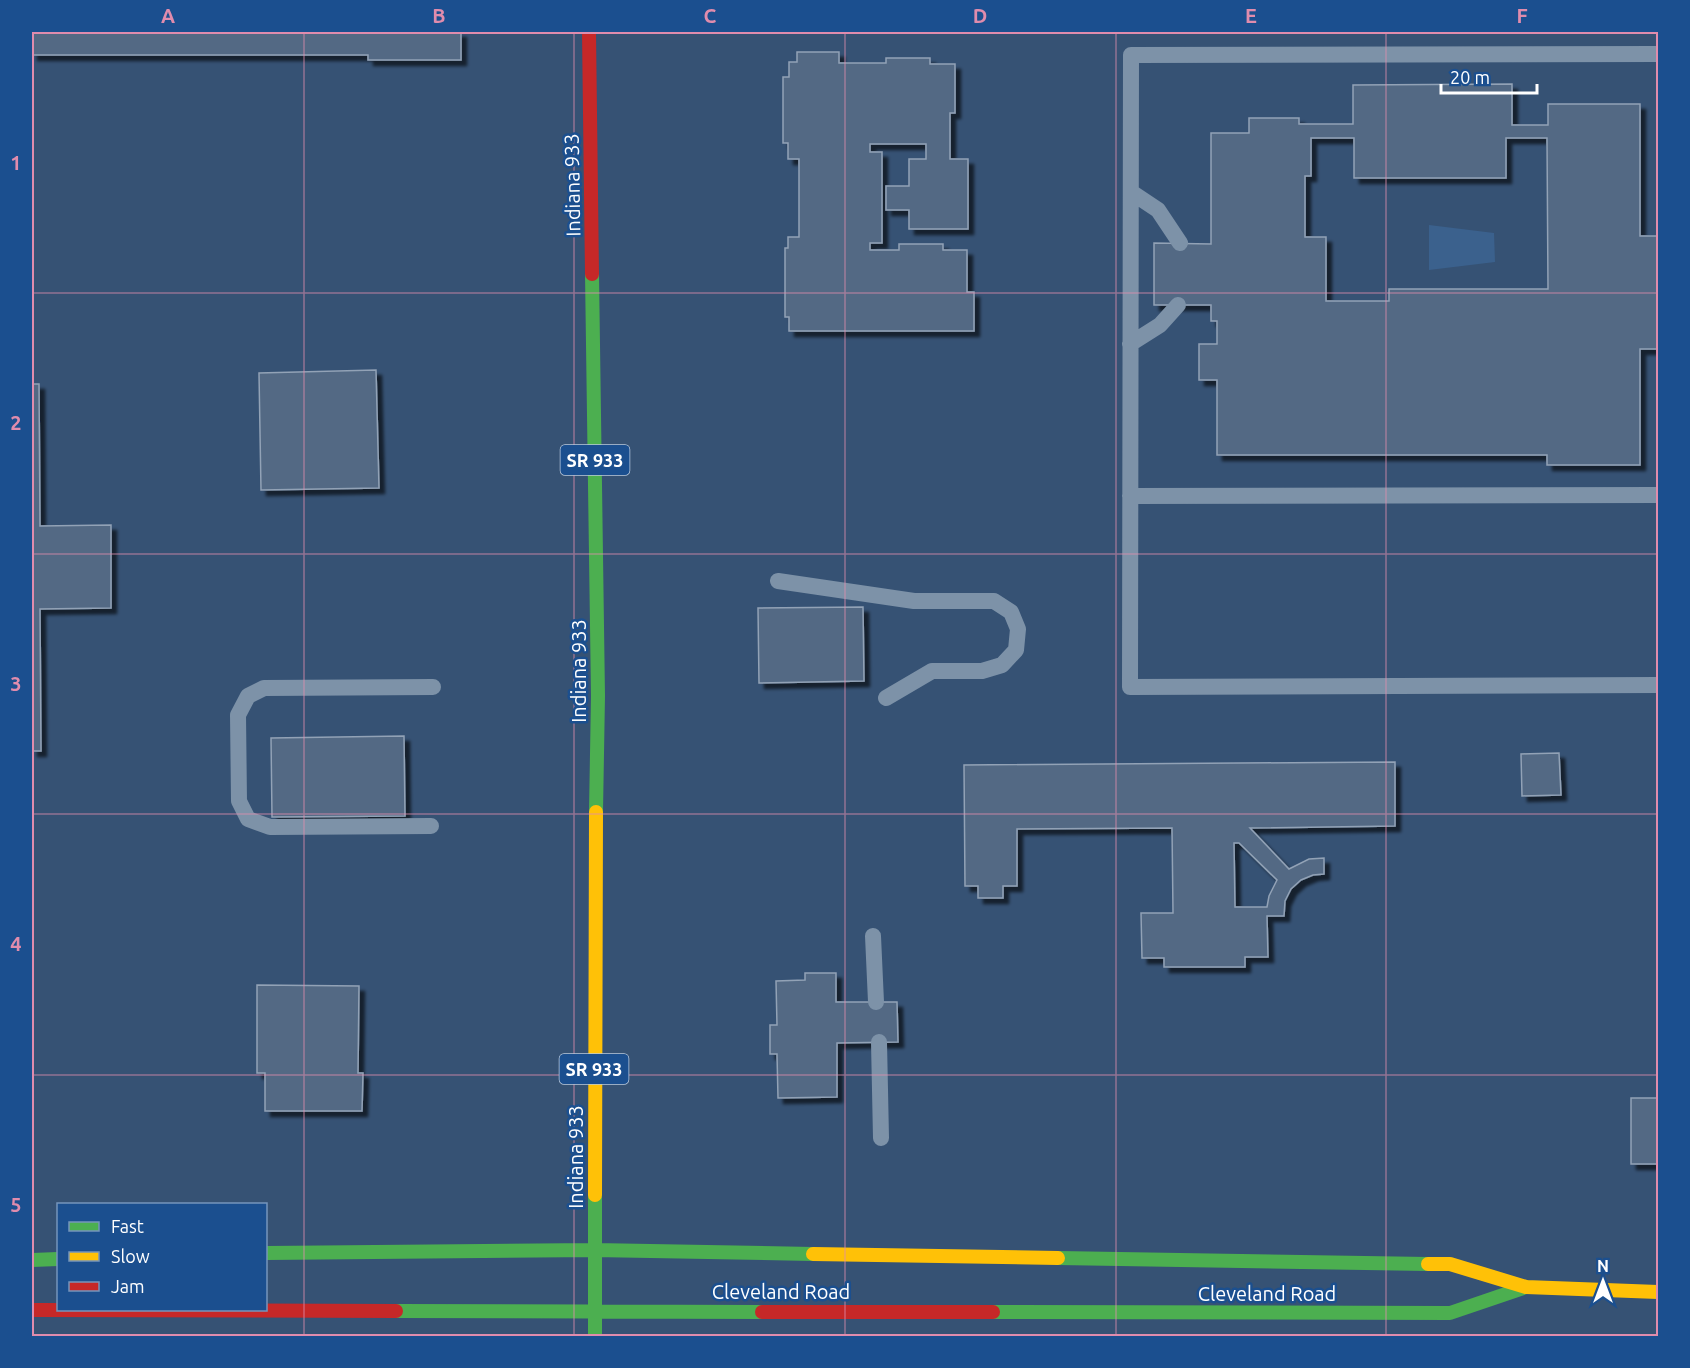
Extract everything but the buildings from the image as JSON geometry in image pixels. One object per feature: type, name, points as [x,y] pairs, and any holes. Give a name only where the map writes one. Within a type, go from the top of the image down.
[{"type":"main road","name":"Indiana 933","points":[[589,32],[598,696],[594,1311]]},
{"type":"main road","name":"Cleveland Road","points":[[267,1253],[594,1250],[1450,1264],[1526,1287],[1659,1292]]},
{"type":"main road","points":[[32,1260],[57,1259]]},
{"type":"main road","name":"Cleveland Road","points":[[267,1310],[1450,1313],[1526,1287]]},
{"type":"main road","name":"Cleveland Road","points":[[32,1310],[57,1310]]},
{"type":"main road","name":"SR 933","points":[[594,1311],[595,1336]]},
{"type":"lane","points":[[1659,54],[1131,55],[1130,687],[1659,685]]},
{"type":"lane","points":[[1131,192],[1158,210],[1180,243]]},
{"type":"lane","points":[[1130,344],[1160,325],[1178,305]]},
{"type":"lane","points":[[1130,496],[1659,495]]},
{"type":"lane","points":[[778,582],[914,601],[994,601],[1011,612],[1018,629],[1016,650],[1002,665],[982,671],[932,671],[886,698]]},
{"type":"lane","points":[[431,826],[270,828],[248,819],[239,801],[238,715],[248,696],[264,688],[433,687]]},
{"type":"lane","points":[[873,936],[876,1002]]},
{"type":"lane","points":[[879,1042],[881,1137]]},
{"type":"water","points":[[1429,225],[1494,233],[1495,262],[1429,270]]},
{"type":"traffic: fast","points":[[592,274],[598,696],[596,812]]},
{"type":"traffic: fast","points":[[595,1195],[595,1336]]},
{"type":"traffic: fast","points":[[267,1253],[594,1250],[813,1254]]},
{"type":"traffic: fast","points":[[1058,1258],[1428,1264]]},
{"type":"traffic: fast","points":[[32,1260],[57,1259]]},
{"type":"traffic: fast","points":[[993,1312],[1450,1313],[1526,1287]]},
{"type":"traffic: fast","points":[[396,1311],[762,1312]]},
{"type":"traffic: slow","points":[[595,1195],[596,812]]},
{"type":"traffic: slow","points":[[813,1254],[1058,1258]]},
{"type":"traffic: slow","points":[[1428,1264],[1450,1264],[1526,1287],[1658,1292]]},
{"type":"traffic: jam","points":[[589,32],[592,274]]},
{"type":"traffic: jam","points":[[32,1310],[57,1310]]},
{"type":"traffic: jam","points":[[267,1311],[396,1311]]},
{"type":"traffic: jam","points":[[762,1312],[993,1312]]}]
